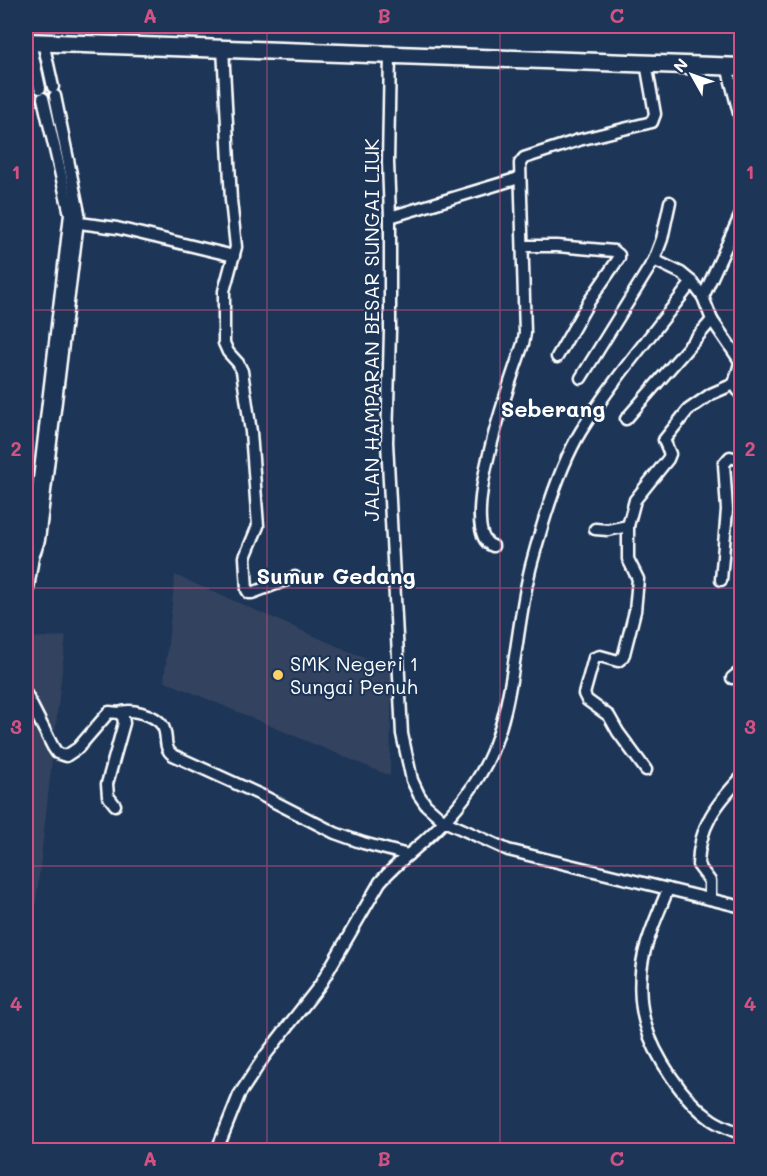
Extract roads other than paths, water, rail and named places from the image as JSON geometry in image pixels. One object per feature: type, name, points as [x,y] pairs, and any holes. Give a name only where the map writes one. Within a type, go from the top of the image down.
[{"type":"highway","points":[[33,42],[734,67]]},
{"type":"street","points":[[26,601],[33,557],[32,539],[77,199],[54,91],[33,42]]},
{"type":"street","points":[[33,42],[41,93],[74,222]]},
{"type":"street","points":[[224,48],[229,179],[236,247],[224,291],[224,343],[242,371],[251,432],[258,526],[245,557],[247,591],[252,593],[295,578]]},
{"type":"street","name":"JALAN HAMPARAN BESAR SUNGAI LIUK","points":[[390,55],[387,442],[402,734],[412,780],[426,805],[444,821],[508,850],[741,907]]},
{"type":"street","points":[[493,546],[487,544],[483,538],[480,494],[496,422],[524,338],[519,163],[524,158],[579,140],[652,122],[655,114],[646,63]]},
{"type":"street","points":[[734,67],[741,125]]},
{"type":"street","points":[[390,217],[519,178]]},
{"type":"street","points":[[581,378],[654,260],[662,239],[670,202]]},
{"type":"street","points":[[703,297],[741,212]]},
{"type":"street","points":[[74,222],[124,230],[234,256]]},
{"type":"street","points":[[523,246],[556,246],[614,251],[619,255],[557,357]]},
{"type":"street","points":[[654,260],[681,273],[692,282],[703,297],[712,321],[740,363],[734,384],[741,396]]},
{"type":"street","points":[[216,1150],[239,1095],[252,1074],[320,985],[380,882],[444,821],[482,772],[493,749],[502,721],[531,564],[566,463],[580,432],[597,407],[692,282]]},
{"type":"street","points":[[626,419],[712,321]]},
{"type":"street","points":[[646,770],[609,716],[587,700],[584,694],[594,658],[600,656],[618,660],[624,654],[635,611],[638,579],[628,559],[628,526],[635,500],[670,454],[664,440],[688,410],[711,394],[734,384]]},
{"type":"street","points":[[721,580],[727,510],[724,464],[738,458]]},
{"type":"street","points":[[595,529],[608,530],[628,526]]},
{"type":"street","points":[[732,678],[741,670]]},
{"type":"street","points":[[26,694],[53,747],[62,756],[78,748],[109,712],[134,710],[158,722],[164,728],[167,749],[173,755],[263,796],[335,833],[408,855]]},
{"type":"street","points":[[115,805],[106,791],[124,723],[119,713]]},
{"type":"street","points":[[710,899],[710,881],[698,865],[700,841],[713,811],[722,797],[741,777]]},
{"type":"street","points":[[668,889],[644,953],[641,976],[644,1022],[653,1044],[682,1091],[703,1113],[741,1134]]},
{"type":"place","name":"SMK Negeri 1 Sungai Penuh","points":[[278,675]]},
{"type":"district","name":"Seberang","points":[[553,409]]},
{"type":"district","name":"Sumur Gedang","points":[[336,576]]}]
